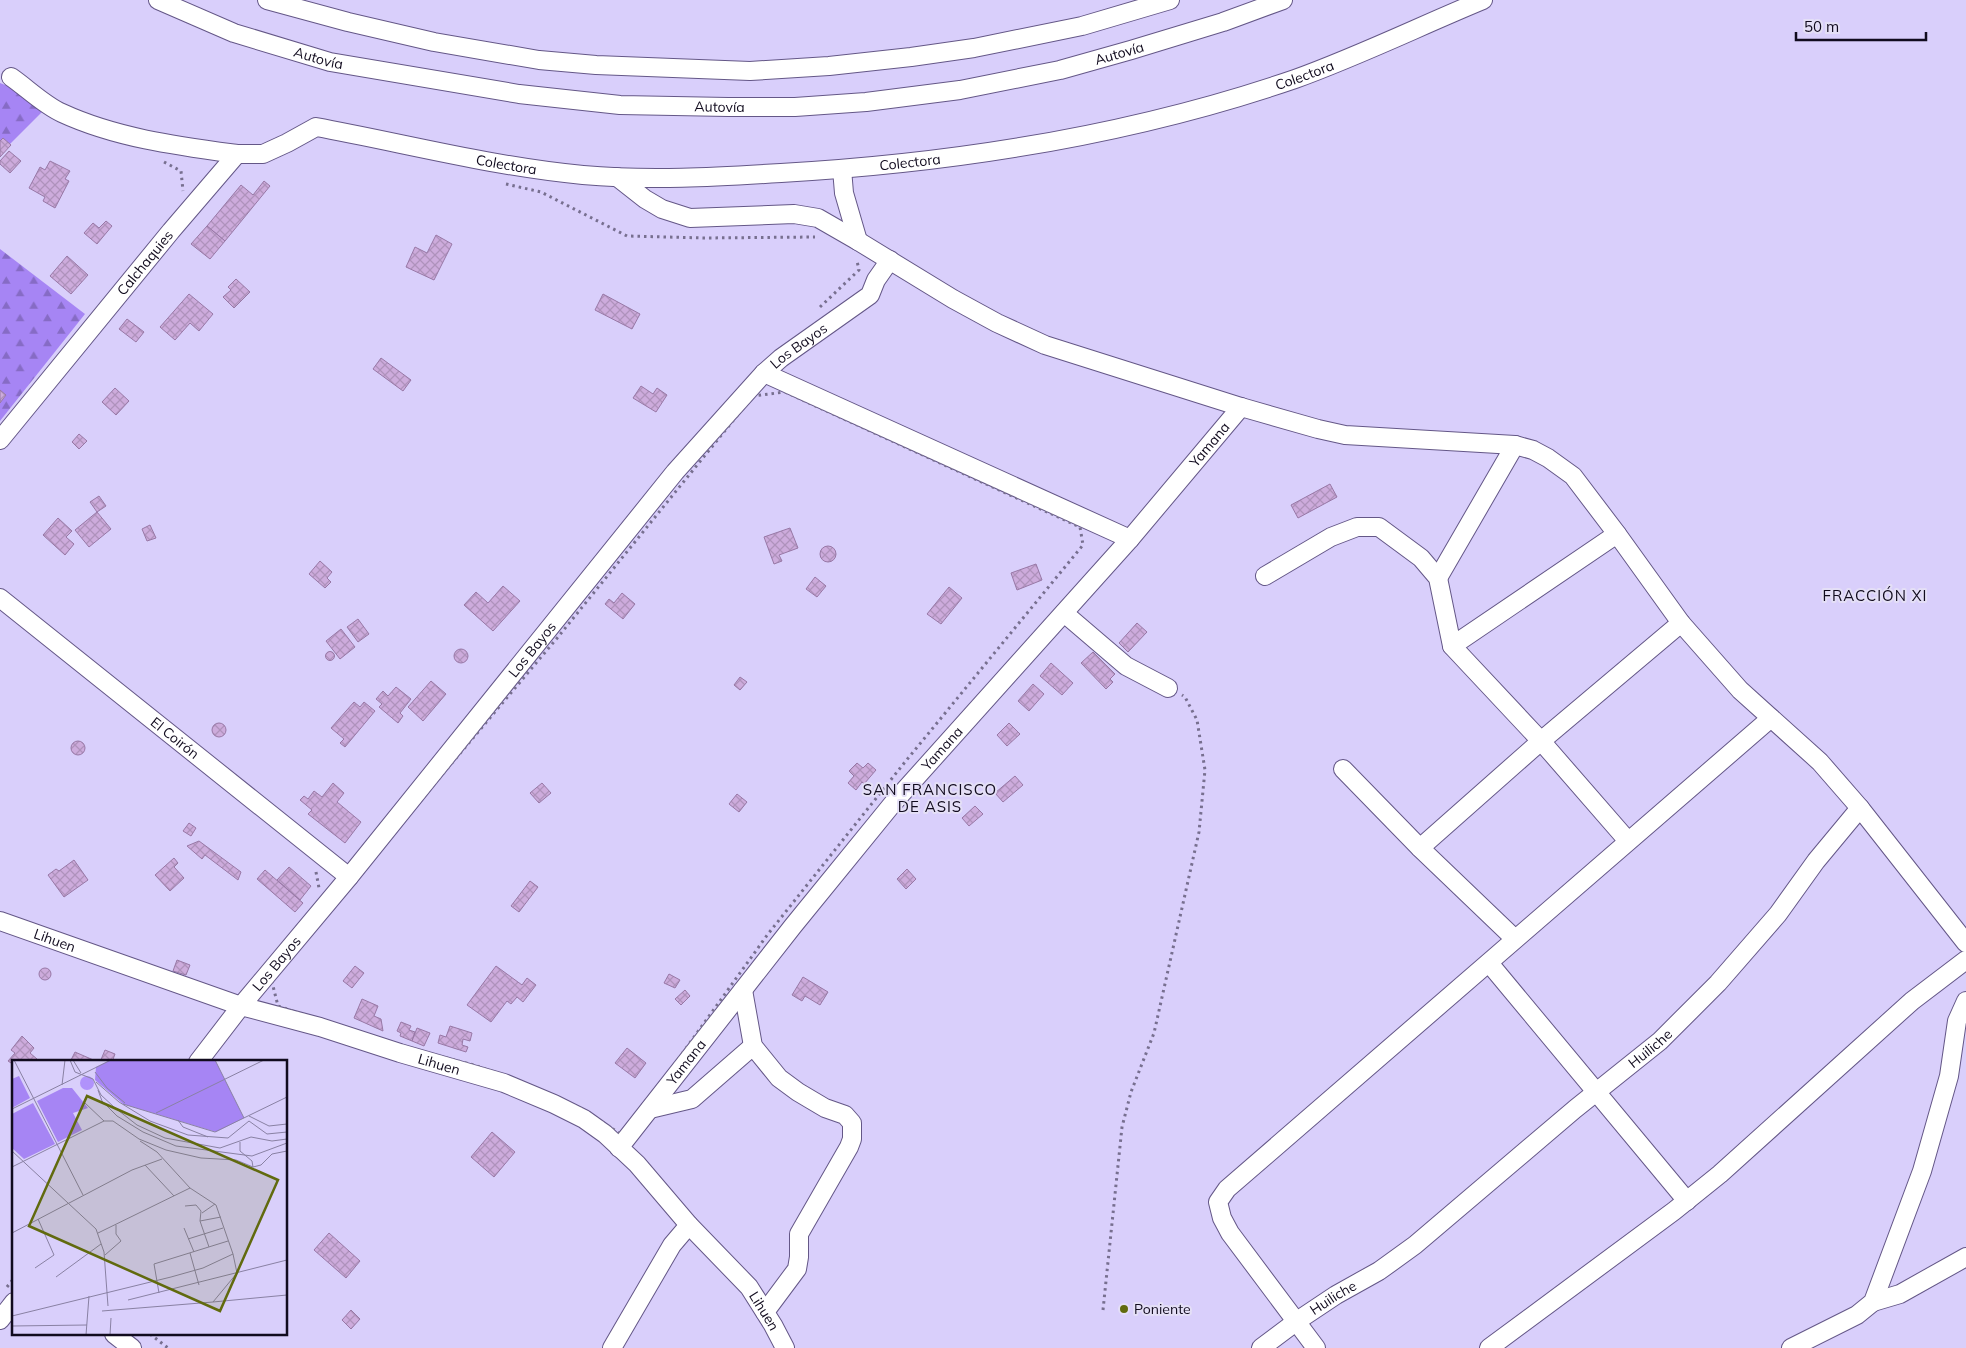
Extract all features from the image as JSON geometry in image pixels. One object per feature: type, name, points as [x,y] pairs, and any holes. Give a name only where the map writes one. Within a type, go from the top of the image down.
[{"type":"street","name":"Autovía","points":[[158,0],[234,34],[339,64],[519,94],[620,105],[728,107],[795,107],[866,102],[960,90],[1060,70],[1223,22],[1283,0]]},
{"type":"street","points":[[267,0],[348,22],[434,42],[539,60],[596,65],[750,71],[838,65],[974,48],[1082,26],[1170,0]]},
{"type":"street","name":"Colectora","points":[[237,154],[263,154],[287,144],[316,126],[480,159],[577,174],[617,177],[699,178],[885,166],[1041,144],[1094,134],[1217,104],[1350,58],[1483,0]]},
{"type":"street","points":[[11,77],[60,112],[110,131],[184,146],[237,154]]},
{"type":"street","name":"Calchaquies","points":[[0,440],[171,231],[237,154]]},
{"type":"street","points":[[842,170],[844,193],[858,240]]},
{"type":"street","points":[[617,177],[645,199],[662,209],[690,218],[794,214],[818,218],[858,240],[953,299],[997,323],[1045,345],[1241,407],[1345,435],[1515,445],[1533,450],[1548,458],[1573,476],[1618,534],[1681,623],[1740,690],[1820,762],[1860,808],[1966,943]]},
{"type":"street","name":"Los Bayos","points":[[200,1060],[241,1006],[349,877],[676,472],[764,373],[781,358],[870,295],[876,280],[890,260]]},
{"type":"street","points":[[764,373],[1130,539]]},
{"type":"street","name":"Yamana","points":[[619,1148],[894,802],[1130,539],[1241,407]]},
{"type":"street","points":[[1438,578],[1515,445]]},
{"type":"street","points":[[1265,576],[1331,537],[1357,527],[1379,527],[1421,558],[1438,578],[1452,646],[1541,741],[1628,842]]},
{"type":"street","points":[[1452,646],[1618,534]]},
{"type":"street","name":"El Coirón","points":[[0,598],[349,877]]},
{"type":"street","points":[[1064,613],[1126,666],[1168,688]]},
{"type":"street","points":[[1420,848],[1541,741],[1681,623]]},
{"type":"street","points":[[1316,1348],[1230,1233],[1222,1218],[1218,1202],[1227,1189],[1771,718]]},
{"type":"street","points":[[1343,769],[1420,848],[1515,939]]},
{"type":"street","name":"Huiliche","points":[[1261,1348],[1336,1295],[1379,1271],[1415,1245],[1660,1040],[1718,983],[1778,914],[1816,861],[1860,808]]},
{"type":"street","name":"Lihuen","points":[[0,922],[241,1006],[320,1027],[400,1053],[504,1083],[584,1119],[605,1134],[637,1164],[689,1225],[749,1287],[785,1348]]},
{"type":"street","points":[[1489,1348],[1687,1201],[1720,1174],[1912,1000],[1966,960]]},
{"type":"street","points":[[1489,963],[1687,1201]]},
{"type":"street","points":[[743,990],[753,1046],[779,1078],[824,1108],[845,1115],[852,1123],[852,1139],[799,1234],[800,1257],[797,1269],[764,1312]]},
{"type":"street","points":[[1873,1302],[1922,1171],[1949,1076],[1957,1021],[1966,1001]]},
{"type":"street","points":[[650,1109],[692,1099],[753,1046]]},
{"type":"street","points":[[612,1348],[672,1245],[689,1225]]},
{"type":"street","points":[[1791,1348],[1856,1315],[1873,1302],[1900,1294],[1966,1257]]},
{"type":"street","points":[[0,1320],[12,1305]]},
{"type":"street","points":[[117,1336],[132,1348]]},
{"type":"path","points":[[157,157],[181,171],[184,194]]},
{"type":"path","points":[[503,183],[541,192],[627,236],[704,238],[816,237],[824,241]]},
{"type":"path","points":[[817,310],[859,270],[856,258]]},
{"type":"path","points":[[785,392],[1080,527],[1083,545],[904,762],[768,934],[628,1129],[619,1133],[582,1109],[514,1079],[474,1065],[377,1040],[278,1006],[271,978],[558,637],[752,396],[785,392]]},
{"type":"path","points":[[1103,1310],[1122,1127],[1131,1092],[1154,1032],[1199,832],[1205,770],[1197,720],[1185,697],[1168,688]]},
{"type":"path","points":[[315,894],[319,889]]},
{"type":"path","points":[[153,1336],[168,1348]]},
{"type":"green space","points":[[0,83],[51,103],[0,154]]},
{"type":"green space","points":[[0,249],[85,314],[0,421]]},
{"type":"building","points":[[3,138],[11,145],[0,157],[0,141]]},
{"type":"building","points":[[9,151],[21,161],[10,173],[0,164],[0,161]]},
{"type":"building","points":[[50,161],[70,171],[65,179],[69,181],[55,208],[43,201],[45,197],[29,188],[40,167],[45,170]]},
{"type":"building","points":[[264,181],[270,186],[225,241],[207,226],[241,185],[253,195]]},
{"type":"building","points":[[106,221],[112,226],[97,244],[84,233],[93,223],[99,228]]},
{"type":"building","points":[[207,226],[225,241],[210,259],[191,244]]},
{"type":"building","points":[[436,235],[452,244],[434,280],[406,267],[415,247],[427,253]]},
{"type":"building","points":[[67,256],[88,275],[71,294],[50,276]]},
{"type":"building","points":[[236,279],[250,292],[234,308],[223,297],[231,290],[228,287]]},
{"type":"building","points":[[189,294],[213,314],[199,331],[190,323],[175,340],[160,327]]},
{"type":"building","points":[[603,294],[640,314],[632,329],[595,310]]},
{"type":"building","points":[[127,319],[144,332],[136,342],[119,329]]},
{"type":"building","points":[[381,358],[411,380],[403,391],[373,369]]},
{"type":"building","points":[[641,386],[653,394],[657,388],[667,395],[656,412],[633,398]]},
{"type":"building","points":[[115,388],[129,401],[116,415],[102,402]]},
{"type":"building","points":[[0,390],[6,395],[0,403]]},
{"type":"building","points":[[79,434],[87,441],[79,449],[72,442]]},
{"type":"building","points":[[1330,484],[1337,497],[1298,518],[1291,505]]},
{"type":"building","points":[[99,496],[106,506],[97,512],[90,502]]},
{"type":"building","points":[[97,512],[111,529],[89,547],[75,530]]},
{"type":"building","points":[[58,518],[72,531],[66,537],[74,544],[65,555],[43,535]]},
{"type":"building","points":[[150,525],[156,538],[147,541],[142,529]]},
{"type":"building","points":[[790,528],[798,548],[779,555],[782,561],[774,564],[764,537]]},
{"type":"building","points":[[828,546],[836,554],[828,562],[820,554]]},
{"type":"building","points":[[320,561],[332,572],[327,578],[331,582],[325,588],[309,574]]},
{"type":"building","points":[[1036,564],[1042,580],[1017,590],[1011,573]]},
{"type":"building","points":[[815,577],[826,586],[817,597],[806,589]]},
{"type":"building","points":[[503,586],[520,601],[493,631],[464,605],[476,592],[488,603]]},
{"type":"building","points":[[949,587],[962,598],[941,624],[927,614]]},
{"type":"building","points":[[622,593],[635,604],[623,619],[605,604],[609,599],[614,603]]},
{"type":"building","points":[[358,619],[369,634],[358,642],[347,627]]},
{"type":"building","points":[[1137,623],[1147,632],[1128,652],[1119,643]]},
{"type":"building","points":[[341,629],[355,647],[340,659],[326,641]]},
{"type":"building","points":[[461,649],[466,651],[468,656],[466,661],[461,663],[456,661],[454,656],[456,651]]},
{"type":"building","points":[[330,652],[334,656],[330,660],[326,656]]},
{"type":"building","points":[[1093,652],[1115,674],[1110,679],[1113,682],[1106,689],[1081,663]]},
{"type":"building","points":[[1051,663],[1073,683],[1062,695],[1040,676]]},
{"type":"building","points":[[740,677],[747,682],[740,690],[734,685]]},
{"type":"building","points":[[431,681],[446,694],[423,721],[408,707]]},
{"type":"building","points":[[1033,684],[1044,694],[1029,711],[1018,701]]},
{"type":"building","points":[[396,687],[411,699],[400,713],[403,716],[398,723],[379,707],[382,704],[376,699],[383,691],[388,696]]},
{"type":"building","points":[[354,702],[360,707],[364,702],[375,711],[345,747],[340,743],[344,739],[331,728]]},
{"type":"building","points":[[219,723],[224,725],[226,730],[224,735],[219,737],[214,735],[212,730],[214,725]]},
{"type":"building","points":[[1009,723],[1020,734],[1007,746],[997,735]]},
{"type":"building","points":[[78,741],[83,743],[85,748],[83,753],[78,755],[73,753],[71,748],[73,743]]},
{"type":"building","points":[[857,763],[863,768],[868,763],[876,770],[856,790],[848,783],[854,776],[849,771]]},
{"type":"building","points":[[1015,776],[1023,785],[1003,802],[995,793]]},
{"type":"building","points":[[333,783],[344,793],[337,802],[361,822],[345,843],[308,814],[312,810],[300,800],[304,796],[308,799],[314,791],[322,797]]},
{"type":"building","points":[[542,783],[551,793],[539,803],[530,793]]},
{"type":"building","points":[[737,794],[747,802],[739,812],[729,804]]},
{"type":"building","points":[[975,806],[983,814],[969,826],[962,818]]},
{"type":"building","points":[[189,823],[196,828],[191,836],[183,831]]},
{"type":"building","points":[[199,841],[241,872],[238,880],[205,855],[202,859],[187,846]]},
{"type":"building","points":[[174,858],[178,863],[174,867],[184,878],[170,891],[155,875]]},
{"type":"building","points":[[74,860],[88,880],[64,897],[48,875],[56,869],[59,871]]},
{"type":"building","points":[[289,867],[311,886],[300,900],[277,880]]},
{"type":"building","points":[[907,869],[916,879],[906,889],[897,879]]},
{"type":"building","points":[[265,870],[303,903],[295,912],[257,879]]},
{"type":"building","points":[[530,881],[538,887],[519,912],[511,906]]},
{"type":"building","points":[[177,960],[190,965],[186,975],[173,971]]},
{"type":"building","points":[[355,966],[364,973],[352,988],[343,981]]},
{"type":"building","points":[[496,966],[522,985],[527,978],[536,985],[523,1002],[517,997],[511,1004],[507,1001],[491,1022],[467,1005]]},
{"type":"building","points":[[45,968],[51,974],[45,980],[39,974]]},
{"type":"building","points":[[669,974],[680,980],[675,988],[664,983]]},
{"type":"building","points":[[803,977],[828,992],[820,1005],[805,996],[802,1001],[792,995]]},
{"type":"building","points":[[685,990],[690,996],[681,1005],[675,999]]},
{"type":"building","points":[[362,999],[378,1006],[374,1016],[381,1019],[383,1031],[354,1018]]},
{"type":"building","points":[[401,1022],[411,1026],[409,1030],[415,1032],[412,1041],[400,1036],[401,1033],[397,1031]]},
{"type":"building","points":[[450,1026],[472,1033],[470,1041],[463,1039],[462,1045],[468,1047],[466,1052],[438,1043],[440,1035],[446,1037]]},
{"type":"building","points":[[417,1028],[430,1033],[424,1046],[412,1041]]},
{"type":"building","points":[[22,1036],[34,1048],[30,1053],[37,1059],[12,1060],[12,1064],[8,1061],[15,1053],[11,1050]]},
{"type":"building","points":[[627,1048],[646,1063],[635,1078],[615,1063]]},
{"type":"building","points":[[105,1050],[115,1054],[113,1060],[101,1060]]},
{"type":"building","points":[[75,1052],[93,1060],[71,1060]]},
{"type":"building","points":[[492,1132],[515,1152],[494,1177],[471,1157]]},
{"type":"building","points":[[329,1233],[360,1261],[346,1278],[314,1250]]},
{"type":"building","points":[[351,1310],[360,1319],[351,1329],[342,1320]]},
{"type":"place","name":"Poniente","points":[[1124,1309]]},
{"type":"district","name":"FRACCIÓN XI","points":[[1875,595]]},
{"type":"district","name":"SAN FRANCISCO DE ASIS","points":[[930,798]]}]
